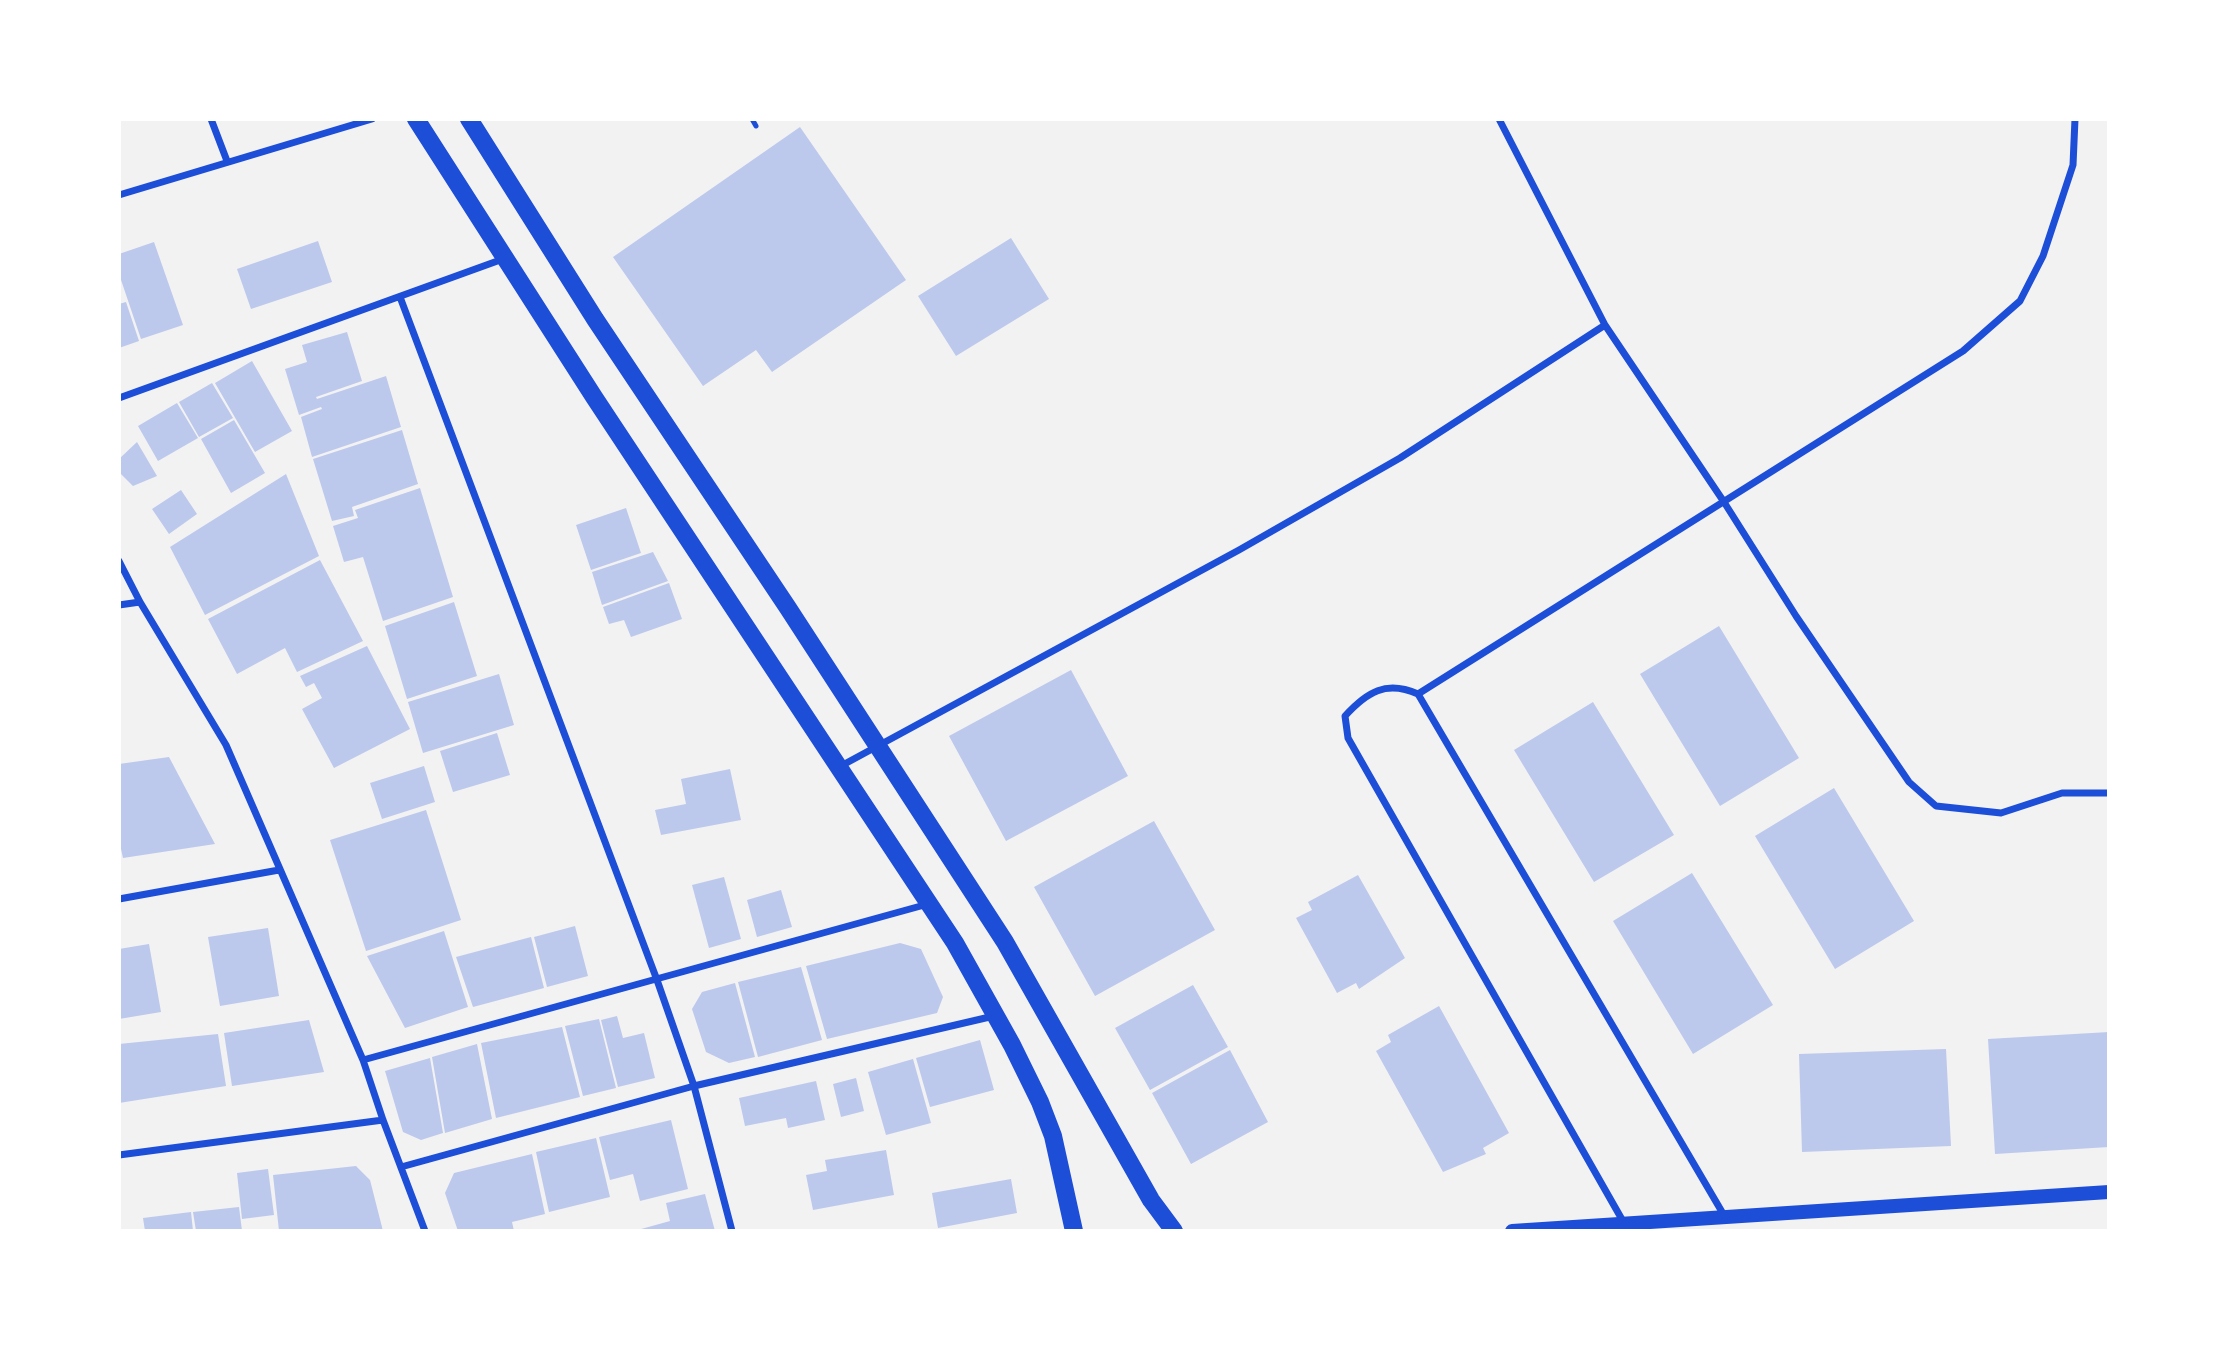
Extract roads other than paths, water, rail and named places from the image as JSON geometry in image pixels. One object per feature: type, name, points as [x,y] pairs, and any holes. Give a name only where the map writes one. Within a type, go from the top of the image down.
[{"type":"main road","points":[[416,119],[504,258],[955,943],[1040,1102],[1053,1136],[1074,1231]]},
{"type":"main road","points":[[469,119],[595,319],[1005,942],[1151,1200],[1174,1231]]},
{"type":"main road","points":[[1512,1231],[2109,1192]]},
{"type":"street","points":[[211,119],[226,161]]},
{"type":"street","points":[[119,195],[372,119]]},
{"type":"street","points":[[1499,119],[1605,325],[1724,502],[1796,616],[1909,782],[1936,806],[2001,813],[2062,793],[2109,793]]},
{"type":"street","points":[[1418,694],[1963,351],[2020,301],[2043,256],[2073,165],[2075,119]]},
{"type":"street","points":[[119,398],[504,258]]},
{"type":"street","points":[[400,298],[657,980],[694,1086],[732,1231]]},
{"type":"street","points":[[839,768],[1239,550],[1400,457],[1605,325]]},
{"type":"street","points":[[119,561],[140,602],[226,745],[363,1060],[425,1231]]},
{"type":"street","points":[[119,605],[140,602]]},
{"type":"street","points":[[1625,1223],[1348,738],[1345,716],[1361,698],[1381,689],[1404,687],[1418,694],[1725,1217]]},
{"type":"street","points":[[119,899],[279,870]]},
{"type":"street","points":[[363,1060],[928,904]]},
{"type":"street","points":[[401,1167],[694,1086],[995,1015]]},
{"type":"street","points":[[119,1155],[383,1120]]},
{"type":"lane","points":[[752,119],[756,126]]}]
